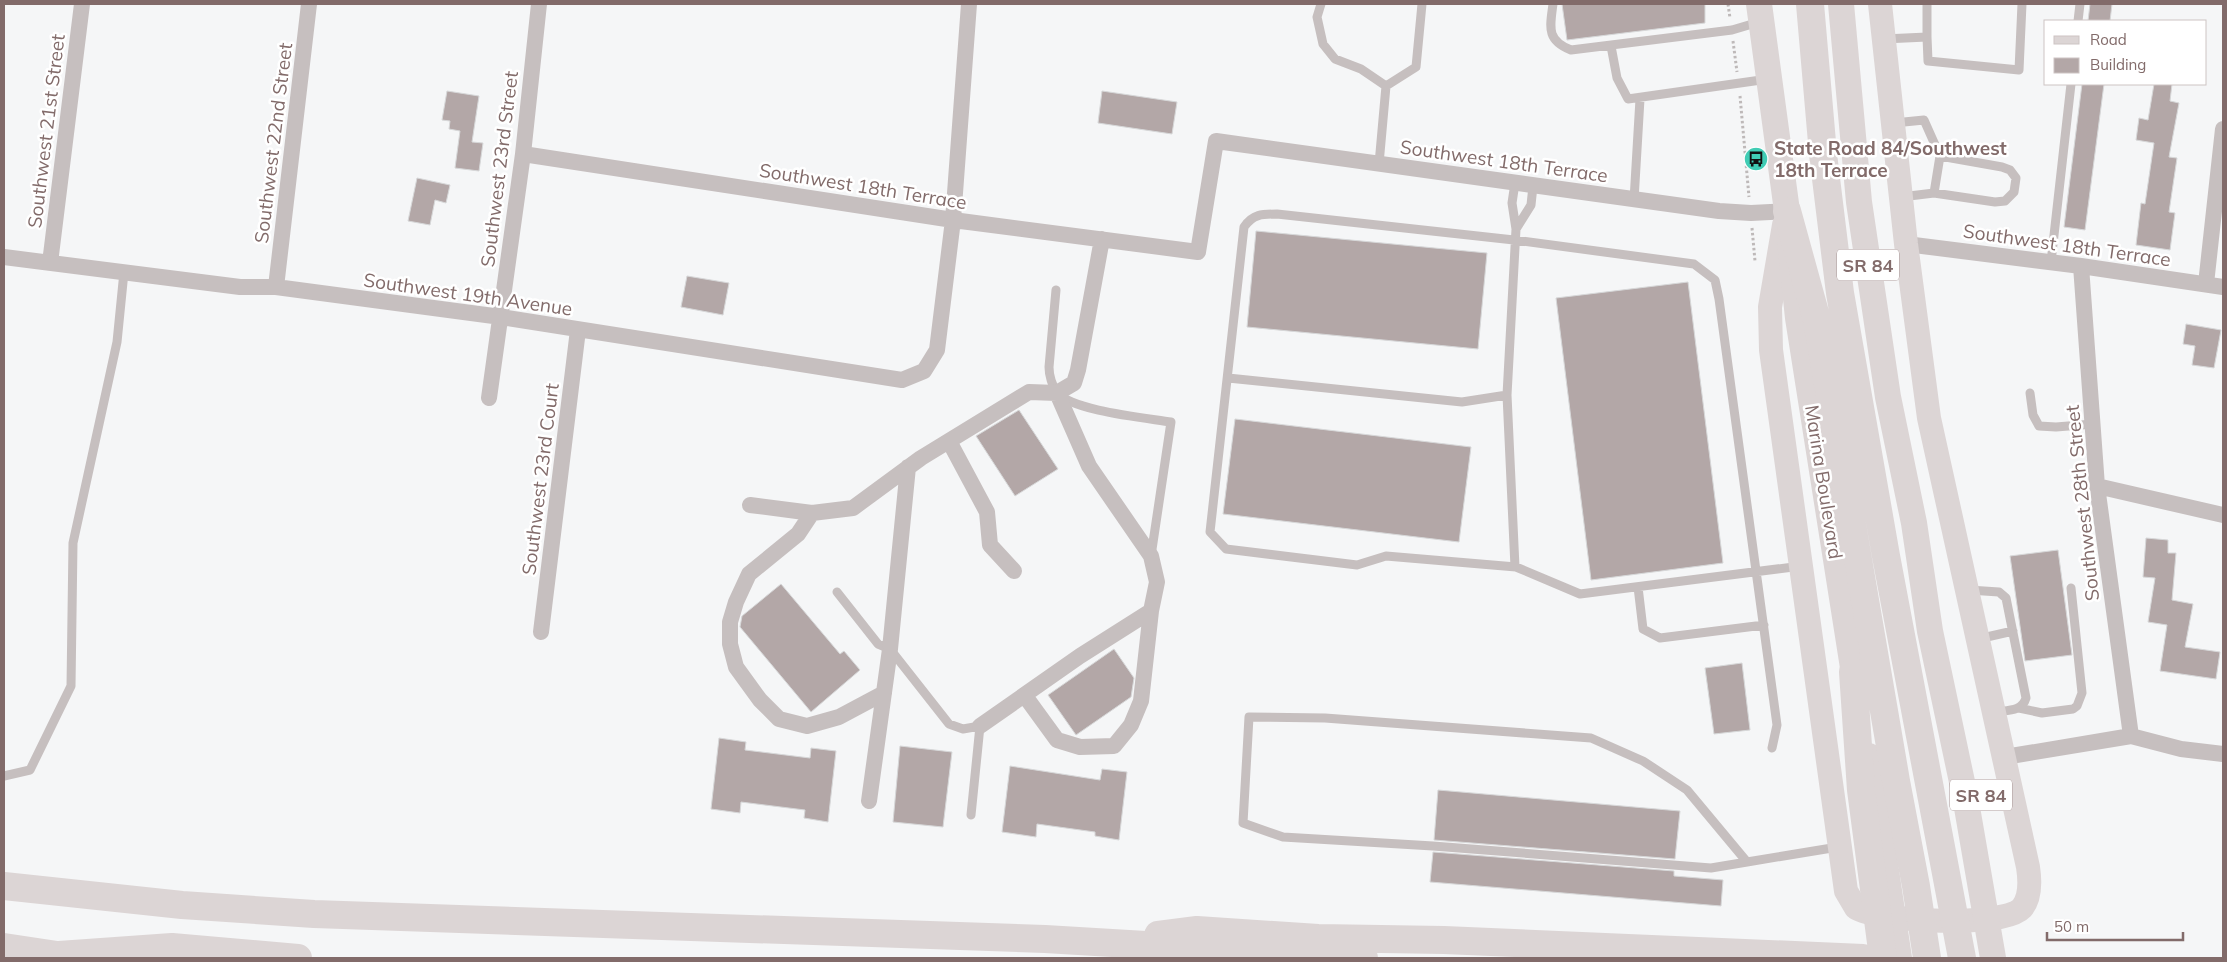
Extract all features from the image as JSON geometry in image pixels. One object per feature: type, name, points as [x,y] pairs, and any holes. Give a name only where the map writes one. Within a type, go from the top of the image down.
[{"type":"highway","points":[[1810,4],[1823,154],[1840,293],[1962,958]]},
{"type":"highway","points":[[1787,211],[1817,320],[1896,781],[1916,886],[1926,958]]},
{"type":"highway","points":[[1853,672],[1861,790],[1883,958]]},
{"type":"highway","points":[[4,886],[182,905],[314,914],[1103,942],[1198,950],[1364,958]]},
{"type":"highway","points":[[1103,942],[1198,930],[1318,938],[1464,941],[1863,958]]},
{"type":"highway","points":[[4,948],[70,957],[172,947],[298,958]]},
{"type":"main road","name":"SR 84","points":[[1841,4],[1859,202],[1888,397],[1938,632],[1976,772],[2011,958]]},
{"type":"main road","points":[[1787,211],[1772,291],[1770,335],[1838,847],[1846,891],[1852,904],[1862,911],[1886,917],[1923,920],[1980,919],[2013,914],[2022,907],[2028,896],[2030,882],[2005,757],[1966,590],[1929,418],[1906,244],[1880,4]]},
{"type":"main road","name":"Marina Boulevard","points":[[1760,13],[1787,211],[1798,318],[1853,672],[1874,788],[1899,958]]},
{"type":"main road","points":[[1938,632],[1993,958]]},
{"type":"street","name":"Southwest 21st Street","points":[[50,262],[82,4]]},
{"type":"street","name":"Southwest 22nd Street","points":[[276,287],[309,4]]},
{"type":"street","name":"Southwest 23rd Street","points":[[489,398],[522,154],[539,4]]},
{"type":"street","points":[[953,220],[969,4]]},
{"type":"street","points":[[2206,284],[2223,129]]},
{"type":"street","name":"Southwest 18th Terrace","points":[[522,154],[953,220],[1198,252],[1216,141],[1634,200],[1751,214],[1787,211]]},
{"type":"street","name":"Southwest 19th Avenue","points":[[4,257],[240,287],[276,287],[501,317],[902,380],[924,371],[937,350],[953,220]]},
{"type":"street","points":[[750,505],[812,513],[853,508],[908,467],[1029,392],[1057,393],[1074,383],[1102,240]]},
{"type":"street","name":"Southwest 18th Terrace","points":[[1906,244],[2051,262],[2223,287]]},
{"type":"street","name":"Southwest 28th Street","points":[[2080,266],[2097,486],[2131,736]]},
{"type":"street","name":"Southwest 23rd Court","points":[[541,632],[578,330]]},
{"type":"street","points":[[1025,696],[1057,740],[1080,747],[1114,746],[1131,725],[1141,701],[1151,612],[1157,582],[1151,556],[1090,466],[1057,393]]},
{"type":"street","points":[[949,441],[987,512],[990,545],[1014,571]]},
{"type":"street","points":[[869,801],[890,649],[908,467]]},
{"type":"street","points":[[2097,486],[2223,515]]},
{"type":"street","points":[[812,513],[798,534],[749,574],[736,602],[730,622],[730,644],[736,667],[760,700],[780,719],[806,726],[839,717],[884,693]]},
{"type":"street","points":[[980,726],[1080,656],[1151,612]]},
{"type":"street","points":[[2005,757],[2131,736],[2180,750],[2223,754]]},
{"type":"lane","points":[[1321,4],[1317,16],[1323,44],[1336,59],[1361,69],[1386,86]]},
{"type":"lane","points":[[1386,86],[1416,67],[1422,4]]},
{"type":"lane","points":[[1553,4],[1550,26],[1552,37],[1559,45],[1572,50],[1732,30],[1760,13]]},
{"type":"lane","points":[[1927,4],[1928,61],[2019,70],[2022,4]]},
{"type":"lane","points":[[2078,20],[2080,4]]},
{"type":"lane","points":[[1884,39],[1927,37]]},
{"type":"lane","points":[[1610,46],[1617,78],[1628,99],[1640,99],[1769,79]]},
{"type":"lane","points":[[2051,262],[2071,85]]},
{"type":"lane","points":[[1379,164],[1386,86]]},
{"type":"lane","points":[[1634,200],[1640,99]]},
{"type":"lane","points":[[1893,123],[1924,120],[1940,156],[1934,193]]},
{"type":"lane","points":[[1901,198],[1934,193],[1994,202],[2005,201],[2014,192],[2016,178],[2010,170],[1940,156]]},
{"type":"lane","points":[[1515,183],[1512,203],[1516,229],[1507,395],[1515,567]]},
{"type":"lane","points":[[1516,229],[1531,205],[1533,186]]},
{"type":"lane","points":[[1772,748],[1777,725],[1757,572],[1715,280],[1694,264],[1514,240],[1277,214],[1258,214],[1249,219],[1244,227],[1210,532],[1226,549],[1357,565],[1386,556],[1515,567],[1580,594],[1757,572],[1802,566]]},
{"type":"lane","points":[[4,776],[30,770],[71,686],[73,543],[117,342],[124,272]]},
{"type":"lane","points":[[1056,290],[1049,374],[1057,393],[1083,407],[1171,422],[1151,556]]},
{"type":"lane","points":[[1228,378],[1462,402],[1507,395]]},
{"type":"lane","points":[[2030,393],[2033,415],[2039,426],[2056,427],[2092,424]]},
{"type":"lane","points":[[1638,587],[1643,630],[1660,638],[1764,625]]},
{"type":"lane","points":[[1995,712],[2019,708],[2042,713],[2073,709],[2077,706],[2082,693],[2071,588]]},
{"type":"lane","points":[[1966,590],[1999,592],[2006,598],[2026,698],[2024,704],[2019,708]]},
{"type":"lane","points":[[837,592],[878,644],[890,649],[949,724],[963,729],[980,726],[972,815]]},
{"type":"lane","points":[[1978,639],[2013,632]]},
{"type":"lane","points":[[1747,862],[1687,790],[1643,761],[1591,738],[1324,718],[1249,718],[1243,823],[1283,837],[1433,846],[1710,868],[1747,862],[1838,847]]},
{"type":"building","points":[[1562,4],[1705,4],[1705,23],[1567,40]]},
{"type":"building","points":[[2090,4],[2112,4],[2110,20],[2088,20]]},
{"type":"building","points":[[2082,85],[2104,85],[2085,230],[2064,227]]},
{"type":"building","points":[[2154,85],[2172,85],[2170,101],[2179,103],[2169,157],[2177,158],[2169,212],[2175,213],[2170,250],[2136,245],[2141,203],[2145,204],[2154,143],[2136,140],[2139,118],[2148,120]]},
{"type":"building","points":[[447,91],[479,96],[472,142],[483,143],[479,171],[455,168],[460,131],[449,129],[450,121],[442,120]]},
{"type":"building","points":[[1102,91],[1177,102],[1172,134],[1098,123]]},
{"type":"building","points":[[417,178],[450,185],[446,203],[435,200],[430,225],[408,221]]},
{"type":"building","points":[[1256,231],[1487,253],[1478,349],[1247,327]]},
{"type":"building","points":[[687,276],[729,283],[723,315],[681,307]]},
{"type":"building","points":[[1688,282],[1723,563],[1591,580],[1556,298]]},
{"type":"building","points":[[2186,324],[2221,330],[2214,368],[2192,365],[2195,346],[2183,344]]},
{"type":"building","points":[[1019,410],[1058,469],[1015,496],[976,436]]},
{"type":"building","points":[[1235,419],[1471,447],[1459,542],[1223,514]]},
{"type":"building","points":[[2146,538],[2168,540],[2168,553],[2176,553],[2172,600],[2193,604],[2185,647],[2220,652],[2216,679],[2160,671],[2167,625],[2148,622],[2155,578],[2143,577]]},
{"type":"building","points":[[2058,550],[2072,655],[2025,661],[2010,556]]},
{"type":"building","points":[[781,584],[840,654],[844,651],[860,670],[811,712],[740,627],[742,616]]},
{"type":"building","points":[[1114,649],[1134,678],[1131,697],[1076,735],[1048,695]]},
{"type":"building","points":[[1742,663],[1750,730],[1714,734],[1705,668]]},
{"type":"building","points":[[719,738],[746,742],[745,750],[810,758],[811,748],[836,751],[828,822],[804,818],[805,810],[741,802],[740,813],[711,809]]},
{"type":"building","points":[[900,746],[952,752],[943,827],[893,822]]},
{"type":"building","points":[[1010,766],[1100,780],[1102,769],[1127,772],[1119,840],[1095,836],[1095,832],[1037,824],[1036,837],[1002,832]]},
{"type":"building","points":[[1438,790],[1680,811],[1675,859],[1434,840]]},
{"type":"building","points":[[1433,852],[1674,871],[1674,876],[1723,880],[1721,906],[1430,882]]},
{"type":"place","name":"State Road 84/Southwest 18th Terrace","points":[[1756,159]]}]
